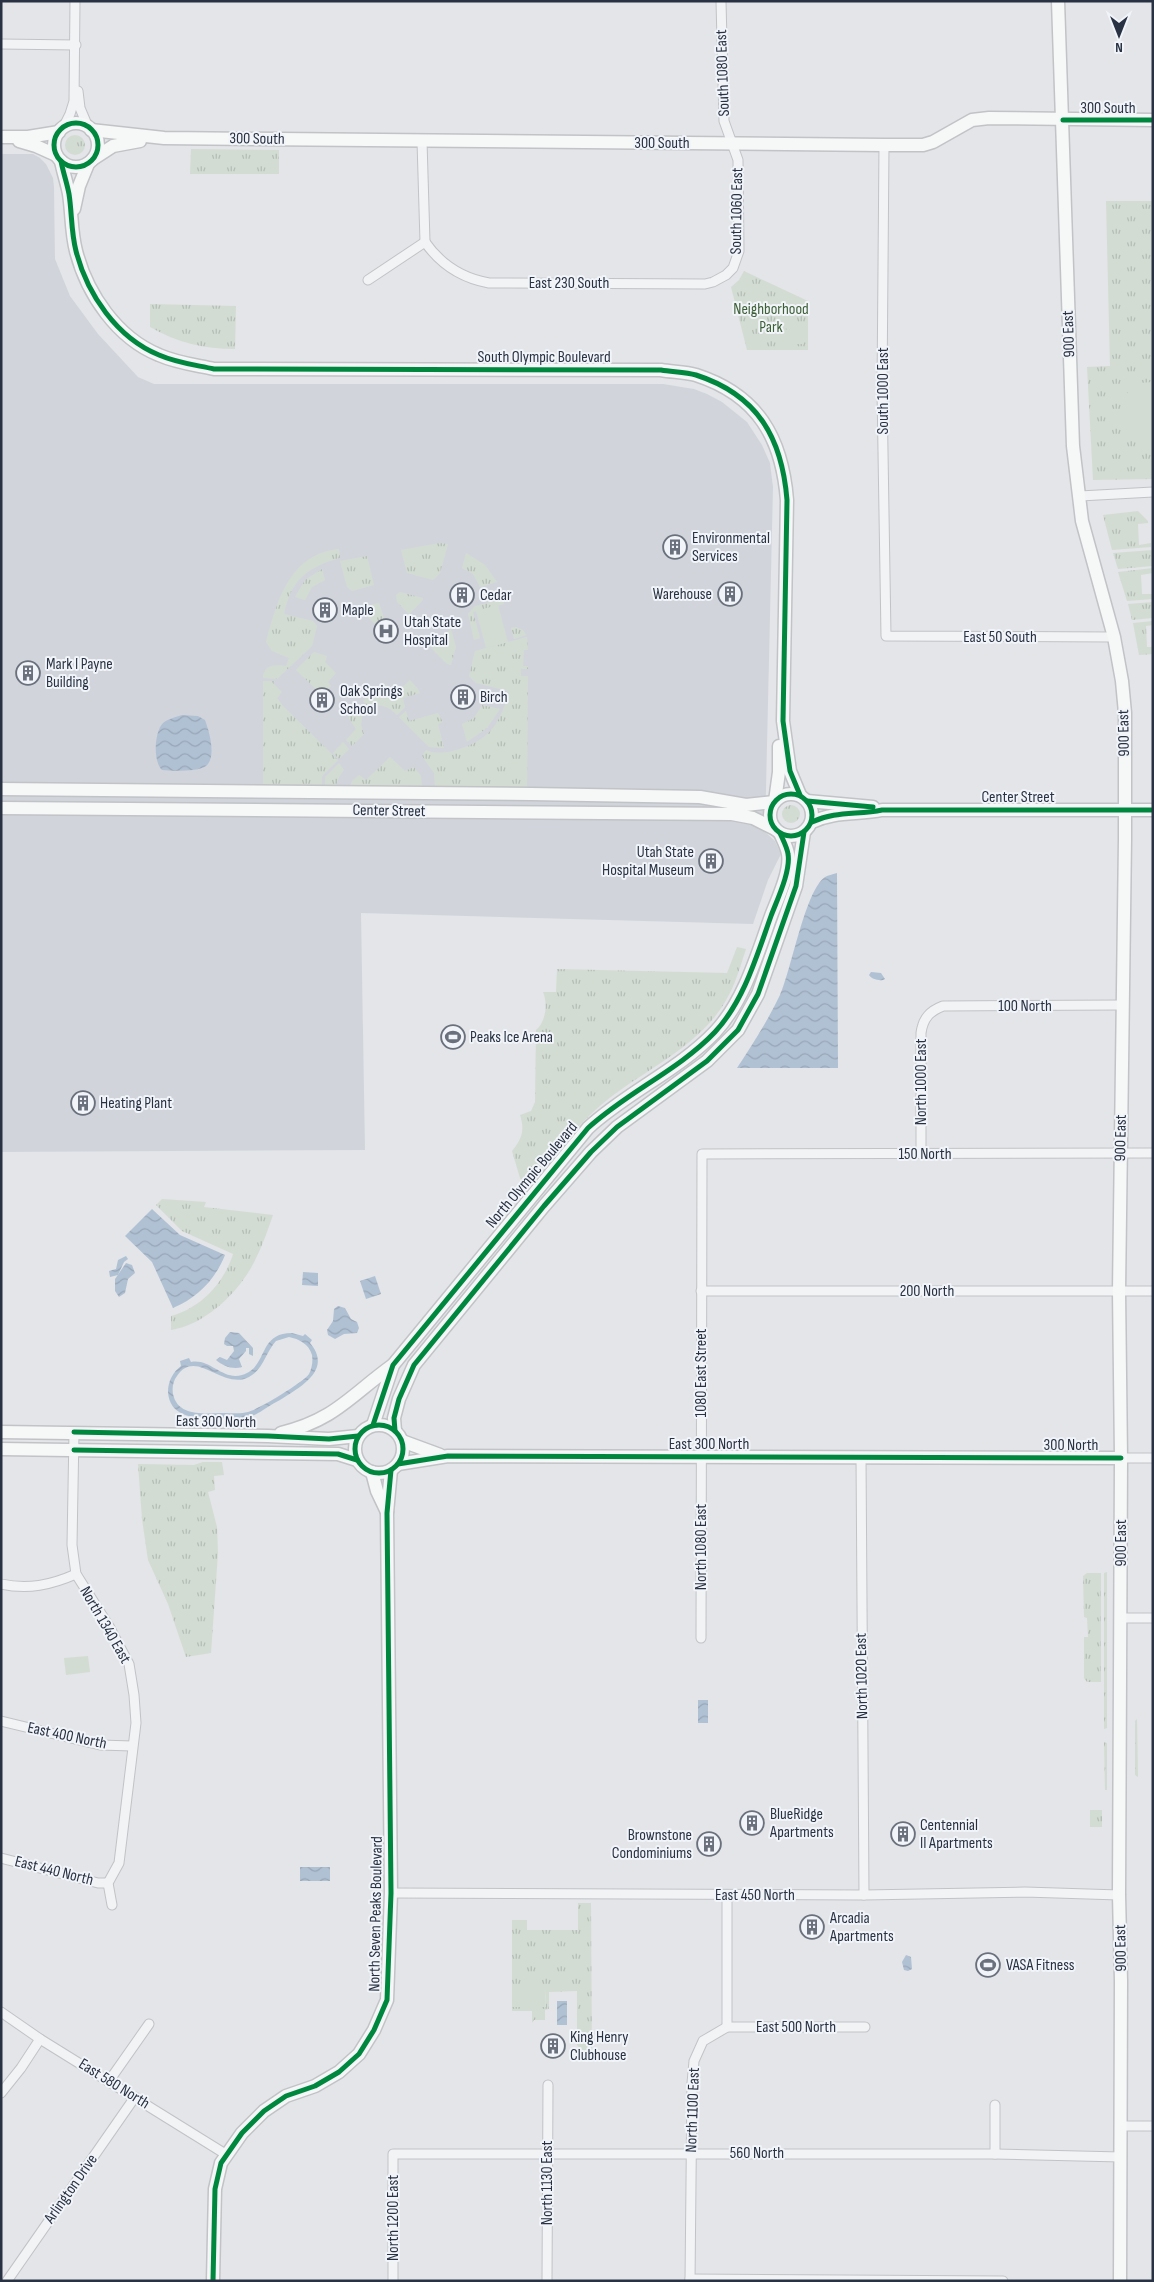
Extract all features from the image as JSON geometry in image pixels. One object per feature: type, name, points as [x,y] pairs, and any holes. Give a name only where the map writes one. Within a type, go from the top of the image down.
[{"type":"street","points":[[1,138],[24,142],[74,167],[90,161],[98,146],[97,138],[90,129],[80,108],[76,76],[75,1]]},
{"type":"street","name":"South 1080 East","points":[[721,1],[724,121],[733,144]]},
{"type":"street","name":"900 East","points":[[1058,1],[1073,446],[1082,521],[1114,637],[1122,681],[1125,712],[1126,809],[1119,1291],[1122,1458],[1119,1895],[1121,1924],[1120,2281]]},
{"type":"street","points":[[1,44],[76,45]]},
{"type":"street","points":[[59,158],[54,141],[72,105],[76,76]]},
{"type":"street","name":"300 South","points":[[90,129],[164,138],[924,145],[972,120],[989,118],[1153,120]]},
{"type":"street","points":[[1,138],[28,137],[61,130],[74,123],[90,129]]},
{"type":"street","name":"300 South","points":[[90,161],[113,146],[164,138]]},
{"type":"street","points":[[368,280],[425,242],[422,141]]},
{"type":"street","name":"South 1060 East","points":[[726,275],[733,268],[739,251],[738,160],[733,144]]},
{"type":"street","name":"South 1000 East","points":[[884,145],[882,390],[886,636]]},
{"type":"street","name":"South Olympic Boulevard","points":[[59,158],[69,195],[76,252],[85,278],[98,304],[116,325],[139,345],[158,355],[183,363],[214,369],[661,370],[695,375],[726,388],[750,406],[765,424],[777,445],[785,473],[787,500],[783,721],[774,802]]},
{"type":"street","name":"South Olympic Boulevard","points":[[72,227],[79,186],[90,161]]},
{"type":"street","name":"East 230 South","points":[[425,242],[432,253],[449,268],[476,281],[705,284],[714,282],[726,275]]},
{"type":"street","points":[[1080,496],[1153,492]]},
{"type":"street","name":"East 50 South","points":[[886,636],[1114,637]]},
{"type":"street","name":"South Olympic Boulevard","points":[[783,721],[790,771],[804,798]]},
{"type":"street","name":"Center Street","points":[[1,789],[666,796],[707,798],[746,805],[774,802]]},
{"type":"street","points":[[136,790],[136,809]]},
{"type":"street","points":[[307,791],[307,810]]},
{"type":"street","points":[[415,793],[415,812]]},
{"type":"street","points":[[540,813],[541,794]]},
{"type":"street","points":[[786,794],[804,798],[812,811],[808,827],[792,836],[777,831],[770,818],[774,802],[786,794]]},
{"type":"street","points":[[666,796],[666,814]]},
{"type":"street","name":"Center Street","points":[[804,798],[827,804],[866,804],[882,810]]},
{"type":"street","name":"Center Street","points":[[1,808],[737,815],[753,818],[777,831]]},
{"type":"street","name":"Center Street","points":[[808,827],[830,814],[866,813],[882,810],[1153,810]]},
{"type":"street","name":"North Olympic Boulevard","points":[[399,1436],[394,1418],[399,1399],[414,1365],[544,1206],[617,1127],[707,1061],[738,1030],[758,994],[796,886],[808,827]]},
{"type":"street","name":"North Olympic Boulevard","points":[[373,1425],[392,1364],[588,1128],[604,1114],[693,1052],[715,1032],[728,1015],[736,1002],[760,946],[784,879],[789,856],[777,831]]},
{"type":"street","name":"100 North","points":[[930,1013],[943,1006],[1122,1005]]},
{"type":"street","name":"North 1000 East","points":[[921,1154],[921,1033],[922,1025],[930,1013]]},
{"type":"street","name":"150 North","points":[[702,1291],[702,1154],[1153,1153]]},
{"type":"street","name":"200 North","points":[[702,1291],[1153,1292]]},
{"type":"street","name":"1080 East Street","points":[[702,1291],[702,1456]]},
{"type":"street","points":[[268,1436],[302,1428],[330,1414],[392,1364]]},
{"type":"street","points":[[373,1425],[388,1426],[399,1436],[404,1450],[394,1467],[380,1473],[372,1472],[357,1460],[355,1445],[358,1436],[363,1430],[373,1425]]},
{"type":"street","name":"East 300 North","points":[[1,1432],[268,1436],[329,1439],[358,1436]]},
{"type":"street","name":"North 1340 East","points":[[74,1432],[72,1545],[76,1574],[110,1628],[129,1664],[136,1723],[119,1863],[108,1883]]},
{"type":"street","name":"East 300 North","points":[[399,1436],[425,1451],[448,1456]]},
{"type":"street","name":"East 300 North","points":[[1,1450],[338,1454],[357,1460]]},
{"type":"street","name":"East 300 North","points":[[394,1467],[448,1456],[1021,1458]]},
{"type":"street","name":"North 1080 East","points":[[700,1638],[702,1456]]},
{"type":"street","name":"North 1020 East","points":[[861,1457],[864,1895]]},
{"type":"street","name":"300 North","points":[[1021,1458],[1153,1458]]},
{"type":"street","name":"North Seven Peaks Boulevard","points":[[213,2281],[215,2188],[221,2163],[242,2133],[264,2111],[286,2096],[315,2086],[339,2072],[359,2054],[374,2030],[387,2000],[391,1893],[387,1514],[394,1467]]},
{"type":"street","name":"North Seven Peaks Boulevard","points":[[372,1472],[377,1491],[387,1514]]},
{"type":"street","points":[[1,1584],[32,1588],[76,1574]]},
{"type":"street","points":[[1120,1618],[1153,1618]]},
{"type":"street","name":"East 400 North","points":[[1,1721],[100,1745],[132,1746]]},
{"type":"street","name":"East 440 North","points":[[1,1858],[98,1883],[108,1883]]},
{"type":"street","points":[[108,1883],[112,1905]]},
{"type":"street","name":"East 450 North","points":[[391,1893],[864,1895],[1025,1892],[1119,1895]]},
{"type":"street","points":[[727,1895],[727,2027]]},
{"type":"street","name":"East 580 North","points":[[1,2012],[40,2039],[227,2155]]},
{"type":"street","points":[[109,2081],[149,2024]]},
{"type":"street","name":"East 500 North","points":[[727,2027],[865,2026]]},
{"type":"street","name":"North 1100 East","points":[[690,2280],[692,2083],[694,2061],[702,2041],[727,2027]]},
{"type":"street","points":[[1,2093],[21,2068],[40,2039]]},
{"type":"street","name":"North 1130 East","points":[[547,2281],[548,2085]]},
{"type":"street","name":"Arlington Drive","points":[[7,2281],[135,2097]]},
{"type":"street","points":[[995,2105],[995,2154]]},
{"type":"street","points":[[1121,2126],[1153,2126]]},
{"type":"street","name":"560 North","points":[[393,2154],[995,2154],[1121,2157]]},
{"type":"street","name":"North 1200 East","points":[[393,2154],[393,2281]]},
{"type":"street","points":[[690,2280],[1002,2281]]},
{"type":"shaded area","name":"Utah State Hospital","points":[[1,154],[33,154],[46,164],[53,178],[54,187],[55,259],[70,296],[98,334],[138,377],[154,384],[663,384],[694,389],[707,394],[722,402],[747,422],[762,445],[770,463],[773,487],[765,832],[775,841],[781,854],[768,880],[753,924],[361,913],[365,1150],[1,1152]]},
{"type":"green space","points":[[75,135],[82,138],[85,145],[82,152],[75,155],[68,152],[65,145],[68,138]]},
{"type":"green space","points":[[191,149],[279,150],[279,174],[190,174]]},
{"type":"green space","points":[[1106,201],[1153,201],[1153,479],[1093,480],[1087,367],[1110,366]]},
{"type":"green space","name":"Neighborhood Park","points":[[744,271],[808,301],[808,350],[747,350],[731,287],[739,280]]},
{"type":"green space","points":[[150,304],[236,306],[235,349],[191,344],[160,333],[150,327]]},
{"type":"green space","points":[[777,329],[804,330],[804,344],[777,344]]},
{"type":"green space","points":[[1153,382],[1153,438],[1137,441],[1128,436],[1122,398],[1138,383]]},
{"type":"green space","points":[[1138,511],[1148,521],[1148,523],[1138,524],[1139,545],[1151,543],[1151,547],[1112,550],[1103,515]]},
{"type":"green space","points":[[440,543],[448,544],[440,573],[433,580],[407,573],[401,550]]},
{"type":"green space","points":[[339,549],[340,558],[318,566],[302,577],[291,592],[287,602],[284,614],[313,621],[317,626],[312,646],[277,679],[263,678],[267,668],[274,665],[286,666],[289,658],[272,651],[266,642],[275,611],[288,582],[308,560],[322,553]]},
{"type":"green space","points":[[1153,550],[1153,566],[1118,569],[1113,553]]},
{"type":"green space","points":[[466,553],[485,565],[497,582],[480,587],[473,574],[462,568]]},
{"type":"green space","points":[[367,556],[374,585],[352,591],[347,587],[340,561]]},
{"type":"green space","points":[[1153,568],[1153,573],[1141,575],[1142,594],[1153,594],[1153,599],[1127,601],[1118,572]]},
{"type":"green space","points":[[322,569],[325,580],[312,587],[305,600],[295,597],[305,580]]},
{"type":"green space","points":[[400,592],[423,598],[409,614],[397,602],[396,595]]},
{"type":"green space","points":[[503,599],[504,604],[473,612],[480,638],[474,640],[468,614],[475,606]]},
{"type":"green space","points":[[1153,602],[1153,618],[1132,620],[1128,604]]},
{"type":"green space","points":[[379,603],[384,618],[376,625],[363,612],[362,607]]},
{"type":"green space","points":[[498,605],[508,642],[486,648],[476,611]]},
{"type":"green space","points":[[1153,621],[1153,625],[1146,626],[1147,647],[1153,647],[1153,654],[1139,655],[1133,623]]},
{"type":"green space","points":[[516,627],[523,630],[526,635],[514,639],[511,628]]},
{"type":"green space","points":[[451,629],[456,647],[451,665],[447,664],[431,648]]},
{"type":"green space","points":[[527,637],[528,650],[524,650],[523,666],[528,666],[528,669],[521,669],[521,676],[528,676],[527,788],[435,787],[434,773],[422,756],[426,750],[439,753],[453,751],[484,737],[501,714],[509,692],[505,690],[506,686],[504,690],[476,683],[469,676],[475,651]]},
{"type":"green space","points":[[314,652],[327,656],[325,662],[336,673],[328,682],[331,686],[322,695],[296,670]]},
{"type":"green space","points":[[410,680],[420,693],[403,698],[405,707],[397,715],[384,706],[368,707],[363,701],[366,698],[365,696],[374,687],[379,691],[386,684],[396,693]]},
{"type":"green space","points":[[263,681],[275,681],[273,683],[282,692],[277,698],[283,706],[338,760],[322,776],[322,787],[263,787]]},
{"type":"green space","points":[[482,705],[500,709],[487,728],[467,742],[462,724],[474,718]]},
{"type":"green space","points":[[359,707],[363,711],[361,725],[364,734],[352,746],[346,740],[356,729],[348,717]]},
{"type":"green space","points":[[406,711],[409,721],[438,713],[443,722],[438,724],[444,748],[429,747],[399,717]]},
{"type":"green space","points":[[343,742],[349,749],[339,759],[333,753]]},
{"type":"green space","points":[[390,757],[405,771],[414,767],[421,776],[422,787],[350,787],[352,781],[359,775],[366,780]]},
{"type":"green space","points":[[339,763],[344,770],[336,786],[325,787],[325,777]]},
{"type":"green space","points":[[787,805],[795,805],[800,810],[798,821],[787,823],[782,818],[782,810]]},
{"type":"green space","points":[[737,947],[746,949],[729,996],[713,1019],[684,1046],[617,1093],[591,1114],[527,1187],[520,1178],[512,1151],[522,1134],[520,1115],[531,1111],[535,1102],[536,1030],[542,1022],[545,1012],[545,996],[543,992],[556,992],[557,969],[727,973]]},
{"type":"green space","points":[[162,1199],[206,1202],[204,1207],[273,1215],[255,1260],[238,1287],[207,1315],[183,1327],[171,1330],[171,1316],[192,1307],[210,1293],[224,1275],[233,1254],[182,1231],[156,1205]]},
{"type":"green space","points":[[203,1462],[222,1462],[224,1475],[214,1476],[215,1490],[208,1492],[217,1527],[218,1553],[211,1653],[186,1657],[168,1604],[148,1560],[142,1519],[138,1464],[194,1465]]},
{"type":"green space","points":[[1107,1572],[1107,1728],[1104,1729],[1104,1573]]},
{"type":"green space","points":[[1087,1573],[1101,1573],[1101,1682],[1087,1682],[1084,1678],[1084,1637],[1088,1637],[1087,1618],[1084,1617],[1083,1576]]},
{"type":"green space","points":[[88,1656],[90,1672],[66,1675],[64,1658]]},
{"type":"green space","points":[[1137,1719],[1138,1777],[1135,1775],[1135,1721]]},
{"type":"green space","points":[[1104,1742],[1107,1743],[1107,1790],[1105,1790]]},
{"type":"green space","points":[[1090,1810],[1102,1810],[1102,1827],[1090,1827]]},
{"type":"green space","points":[[578,1903],[591,1903],[592,2053],[584,2053],[577,2045],[577,1991],[549,1992],[549,2009],[545,2010],[545,2020],[534,2020],[532,2023],[532,2011],[512,2011],[512,2007],[546,2006],[545,1989],[512,1989],[512,1920],[527,1920],[527,1930],[578,1930]]},
{"type":"green space","points":[[512,1989],[545,1989],[546,2007],[512,2007]]},
{"type":"water","points":[[182,715],[198,716],[205,720],[212,750],[211,757],[206,766],[202,768],[184,771],[162,770],[157,761],[156,754],[156,740],[160,727],[170,719]]},
{"type":"water","points":[[837,873],[838,1068],[737,1068],[760,1032],[780,995],[811,898],[825,877]]},
{"type":"water","points":[[871,972],[881,973],[885,979],[874,979],[869,975]]},
{"type":"water","points":[[152,1209],[180,1235],[225,1255],[216,1272],[204,1287],[190,1299],[173,1308],[152,1262],[125,1236]]},
{"type":"water","points":[[126,1256],[128,1259],[124,1262],[118,1275],[110,1277],[109,1271],[116,1269],[118,1260]]},
{"type":"water","points":[[126,1263],[132,1265],[135,1273],[128,1279],[125,1293],[119,1297],[115,1291],[115,1279]]},
{"type":"water","points":[[303,1272],[318,1273],[318,1286],[302,1285]]},
{"type":"water","points":[[375,1276],[381,1294],[366,1299],[360,1281]]},
{"type":"water","points":[[338,1306],[345,1308],[351,1319],[357,1322],[359,1328],[357,1333],[344,1334],[335,1339],[328,1335],[327,1330],[333,1321],[334,1309]]},
{"type":"water","points":[[230,1332],[239,1333],[253,1348],[253,1356],[249,1354],[249,1348],[246,1348],[246,1351],[239,1359],[242,1367],[228,1367],[216,1360],[220,1357],[227,1360],[234,1351],[233,1346],[224,1344],[225,1338]]},
{"type":"water","points":[[292,1333],[303,1336],[305,1334],[312,1340],[310,1343],[316,1353],[318,1361],[316,1369],[311,1377],[296,1389],[247,1418],[188,1416],[174,1408],[170,1401],[168,1388],[172,1377],[181,1366],[180,1361],[189,1358],[191,1362],[204,1363],[229,1375],[242,1375],[256,1365],[268,1344],[273,1338],[281,1334]],"holes":[[[289,1337],[300,1341],[311,1351],[312,1362],[309,1374],[290,1389],[261,1406],[242,1413],[194,1413],[187,1411],[176,1402],[173,1394],[174,1382],[184,1368],[201,1367],[229,1379],[239,1380],[249,1377],[258,1370],[276,1341]]]},
{"type":"water","points":[[698,1700],[708,1700],[708,1723],[698,1723]]},
{"type":"water","points":[[300,1867],[330,1867],[330,1881],[300,1881]]},
{"type":"water","points":[[906,1955],[911,1957],[912,1969],[908,1971],[904,1970],[902,1962]]},
{"type":"water","points":[[557,2001],[567,2001],[567,2025],[557,2025]]},
{"type":"cycle path","points":[[1063,120],[1153,120]]},
{"type":"cycle path","points":[[76,123],[88,127],[94,133],[98,145],[94,157],[88,163],[76,167],[64,163],[58,157],[54,145],[58,133],[64,127],[76,123]]},
{"type":"cycle path","points":[[61,161],[69,194],[74,244],[88,283],[106,313],[117,326],[130,338],[166,358],[214,369],[661,370],[696,375],[736,394],[751,407],[763,422],[772,438],[784,478],[787,500],[783,721],[790,771],[800,795]]},
{"type":"cycle path","points":[[795,794],[803,797],[809,803],[812,815],[809,827],[803,833],[787,836],[779,833],[773,827],[770,811],[773,803],[779,797],[795,794]]},
{"type":"cycle path","points":[[807,801],[873,807]]},
{"type":"cycle path","points":[[812,822],[829,816],[882,810],[1153,810]]},
{"type":"cycle path","points":[[395,1431],[394,1418],[399,1399],[414,1365],[544,1206],[591,1152],[617,1127],[707,1061],[738,1030],[758,994],[796,886],[804,832]]},
{"type":"cycle path","points":[[373,1425],[393,1365],[588,1128],[619,1103],[701,1046],[725,1020],[749,977],[786,877],[788,854],[780,833]]},
{"type":"cycle path","points":[[374,1425],[384,1425],[396,1432],[403,1444],[403,1449],[403,1454],[396,1466],[384,1473],[374,1473],[366,1469],[359,1462],[355,1454],[355,1444],[359,1436],[366,1429],[374,1425]]},
{"type":"cycle path","points":[[74,1432],[329,1439],[358,1436]]},
{"type":"cycle path","points":[[74,1450],[338,1454],[357,1460]]},
{"type":"cycle path","points":[[398,1464],[448,1456],[1121,1458]]},
{"type":"cycle path","points":[[213,2281],[215,2189],[221,2163],[242,2133],[264,2111],[286,2096],[315,2086],[339,2072],[359,2054],[374,2030],[387,2000],[391,1893],[387,1513],[391,1470]]},
{"type":"place","name":"Environmental Services","points":[[675,547]]},
{"type":"place","name":"Warehouse","points":[[730,594]]},
{"type":"place","name":"Cedar","points":[[462,595]]},
{"type":"place","name":"Maple","points":[[325,610]]},
{"type":"place","name":"Utah State Hospital","points":[[386,631]]},
{"type":"place","name":"Mark I Payne Building","points":[[28,673]]},
{"type":"place","name":"Birch","points":[[463,697]]},
{"type":"place","name":"Oak Springs School","points":[[322,700]]},
{"type":"place","name":"Utah State Hospital Museum","points":[[711,861]]},
{"type":"place","name":"Peaks Ice Arena","points":[[453,1037]]},
{"type":"place","name":"Heating Plant","points":[[83,1103]]},
{"type":"place","name":"BlueRidge Apartments","points":[[752,1823]]},
{"type":"place","name":"Centennial II Apartments","points":[[903,1834]]},
{"type":"place","name":"Brownstone Condominiums","points":[[709,1844]]},
{"type":"place","name":"Arcadia Apartments","points":[[812,1927]]},
{"type":"place","name":"VASA Fitness","points":[[988,1965]]},
{"type":"place","name":"King Henry Clubhouse","points":[[553,2046]]}]
